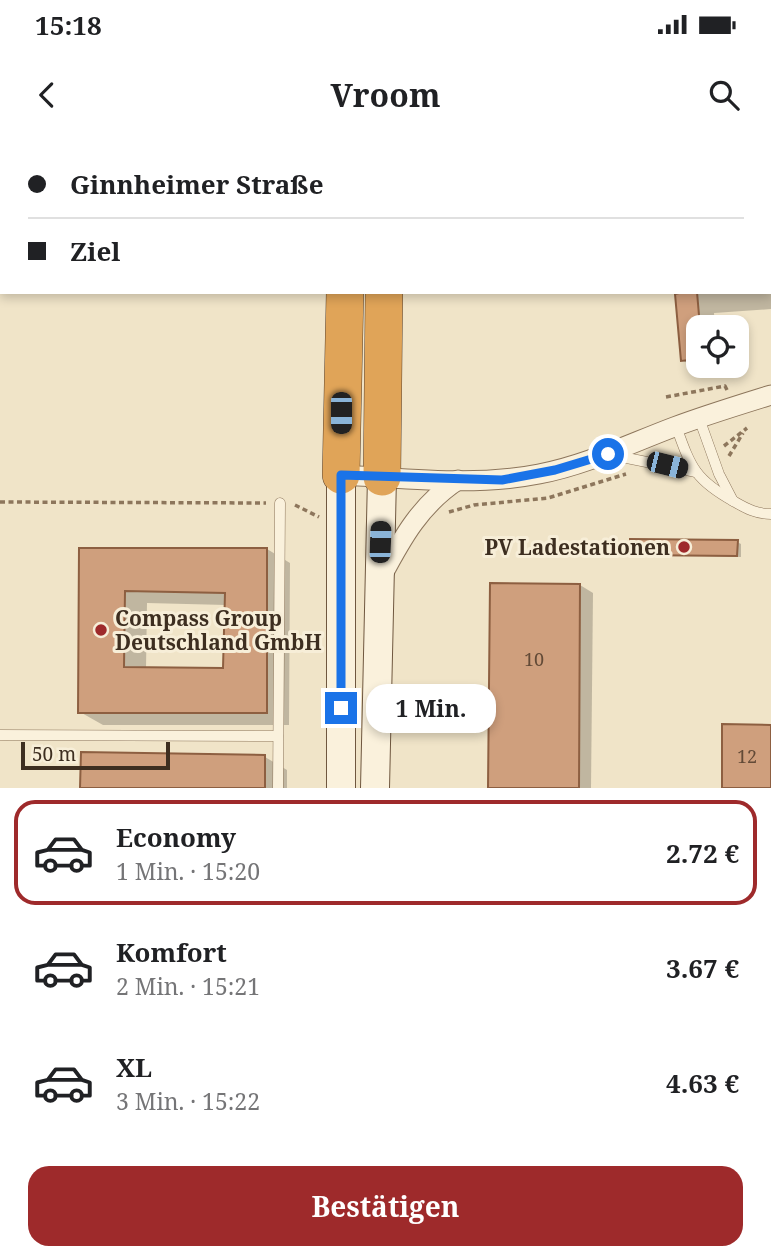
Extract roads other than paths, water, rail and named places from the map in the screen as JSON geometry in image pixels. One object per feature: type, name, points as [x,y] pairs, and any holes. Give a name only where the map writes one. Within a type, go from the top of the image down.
[{"type":"highway","points":[[341,475],[345,294]]},
{"type":"highway","points":[[382,477],[384,294]]},
{"type":"main road","points":[[341,475],[341,788]]},
{"type":"main road","points":[[375,788],[382,477]]},
{"type":"street","points":[[341,475],[458,480],[502,480],[537,475],[608,454],[676,426],[771,395]]},
{"type":"street","points":[[379,583],[402,538],[424,507],[458,480]]},
{"type":"lane","points":[[699,418],[719,474],[734,502]]},
{"type":"lane","points":[[676,426],[696,472],[706,485],[758,513],[771,514]]},
{"type":"lane","points":[[608,454],[696,472]]},
{"type":"lane","points":[[278,788],[280,503]]},
{"type":"lane","points":[[0,735],[278,736]]},
{"type":"place","name":"PV Ladestationen","points":[[684,547]]},
{"type":"place","name":"Compass Group Deutschland GmbH","points":[[101,630]]}]
